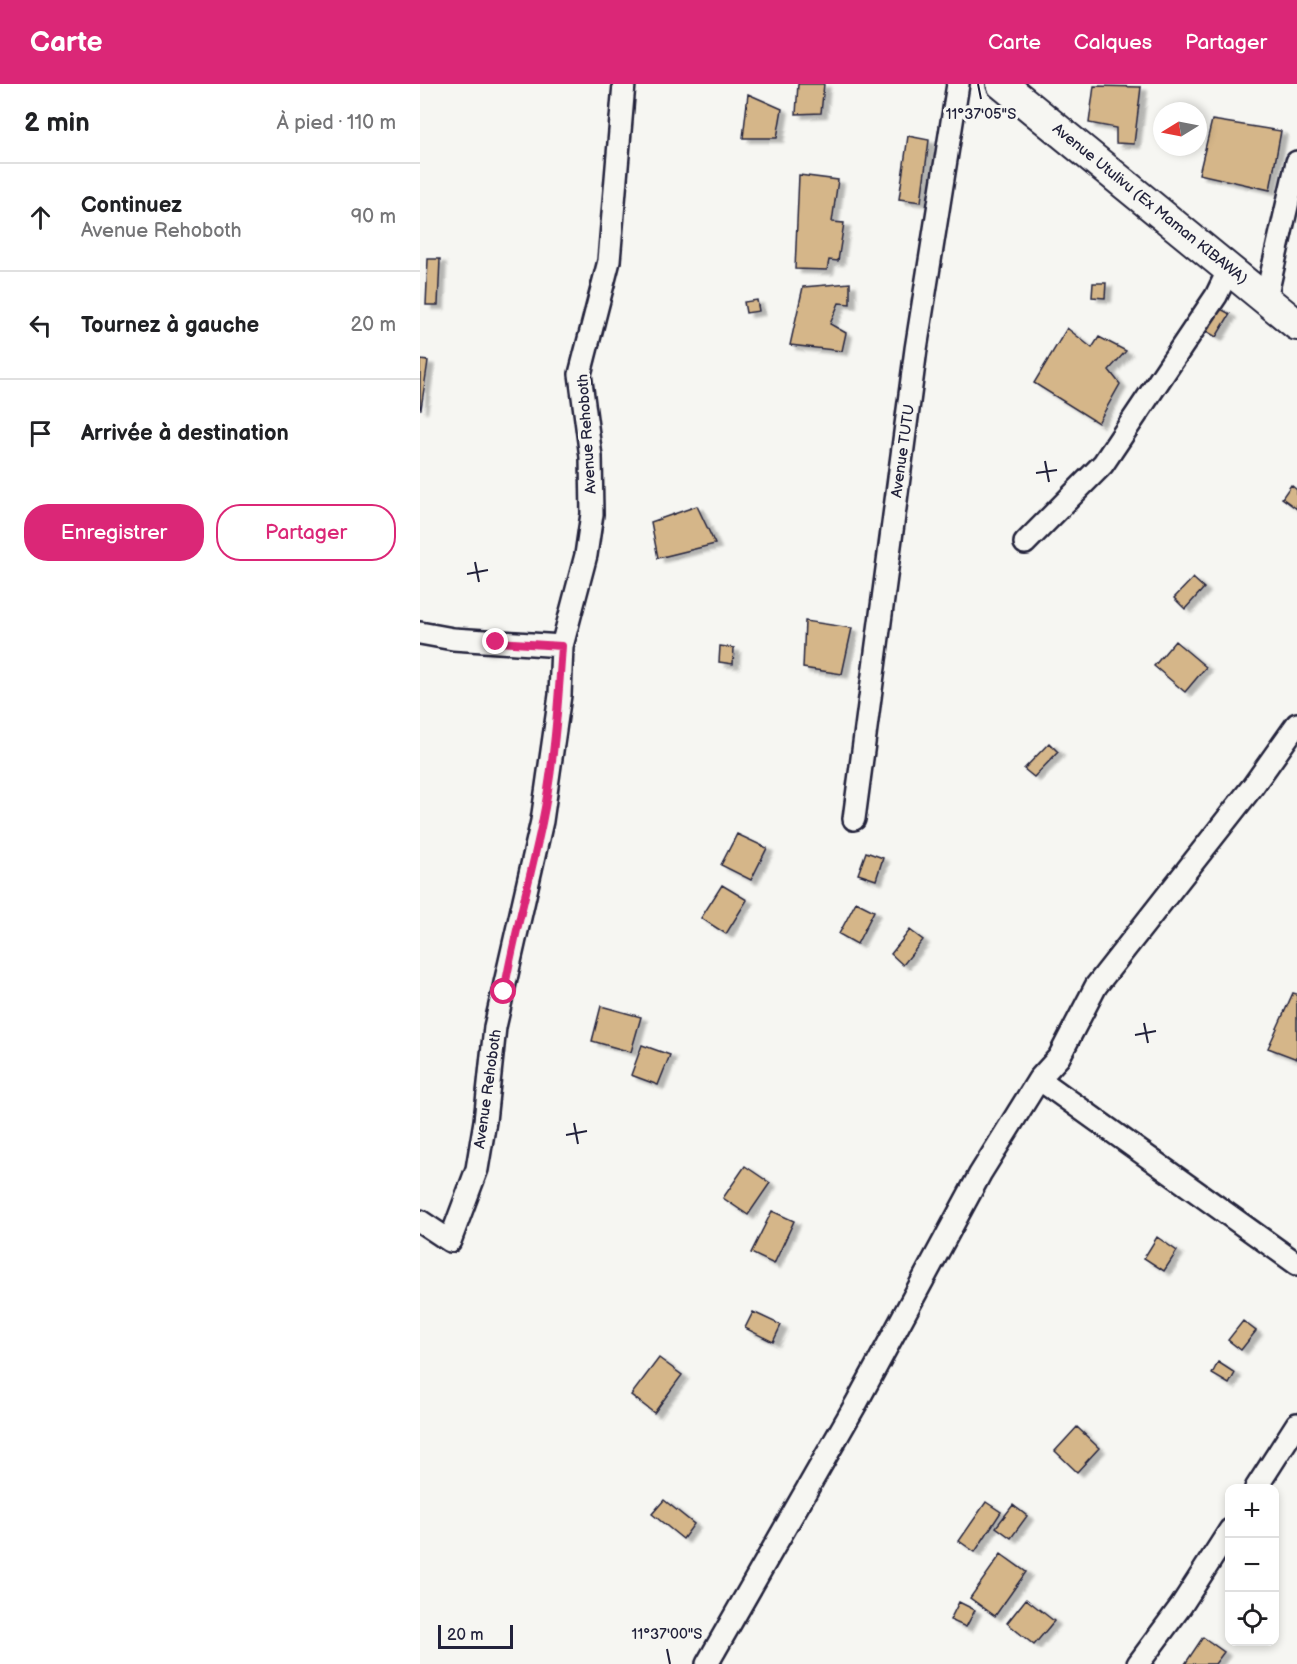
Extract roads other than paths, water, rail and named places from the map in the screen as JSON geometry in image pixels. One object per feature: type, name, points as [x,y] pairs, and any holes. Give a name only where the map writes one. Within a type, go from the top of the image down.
[{"type":"street","name":"Avenue Rehoboth","points":[[420,1221],[450,1241],[477,1169],[485,1121],[495,1027],[542,821],[560,695],[562,646],[586,555],[592,514],[591,457],[580,374],[609,261],[624,84]]},
{"type":"street","name":"Avenue TUTU","points":[[854,819],[916,349],[958,84]]},
{"type":"street","name":"Avenue Utulivu (Ex Maman KIBAWA)","points":[[1002,84],[1297,325]]},
{"type":"street","points":[[1266,298],[1297,162]]},
{"type":"street","points":[[1025,543],[1103,464],[1216,296],[1229,269]]},
{"type":"street","points":[[420,633],[453,639],[562,646]]},
{"type":"street","points":[[707,1664],[857,1402],[980,1174],[1039,1079],[1059,1057],[1096,986],[1253,786],[1297,723]]},
{"type":"street","points":[[1039,1079],[1297,1264]]},
{"type":"street","points":[[1259,1484],[1297,1424]]},
{"type":"street","points":[[1138,1664],[1181,1606],[1225,1538]]}]
